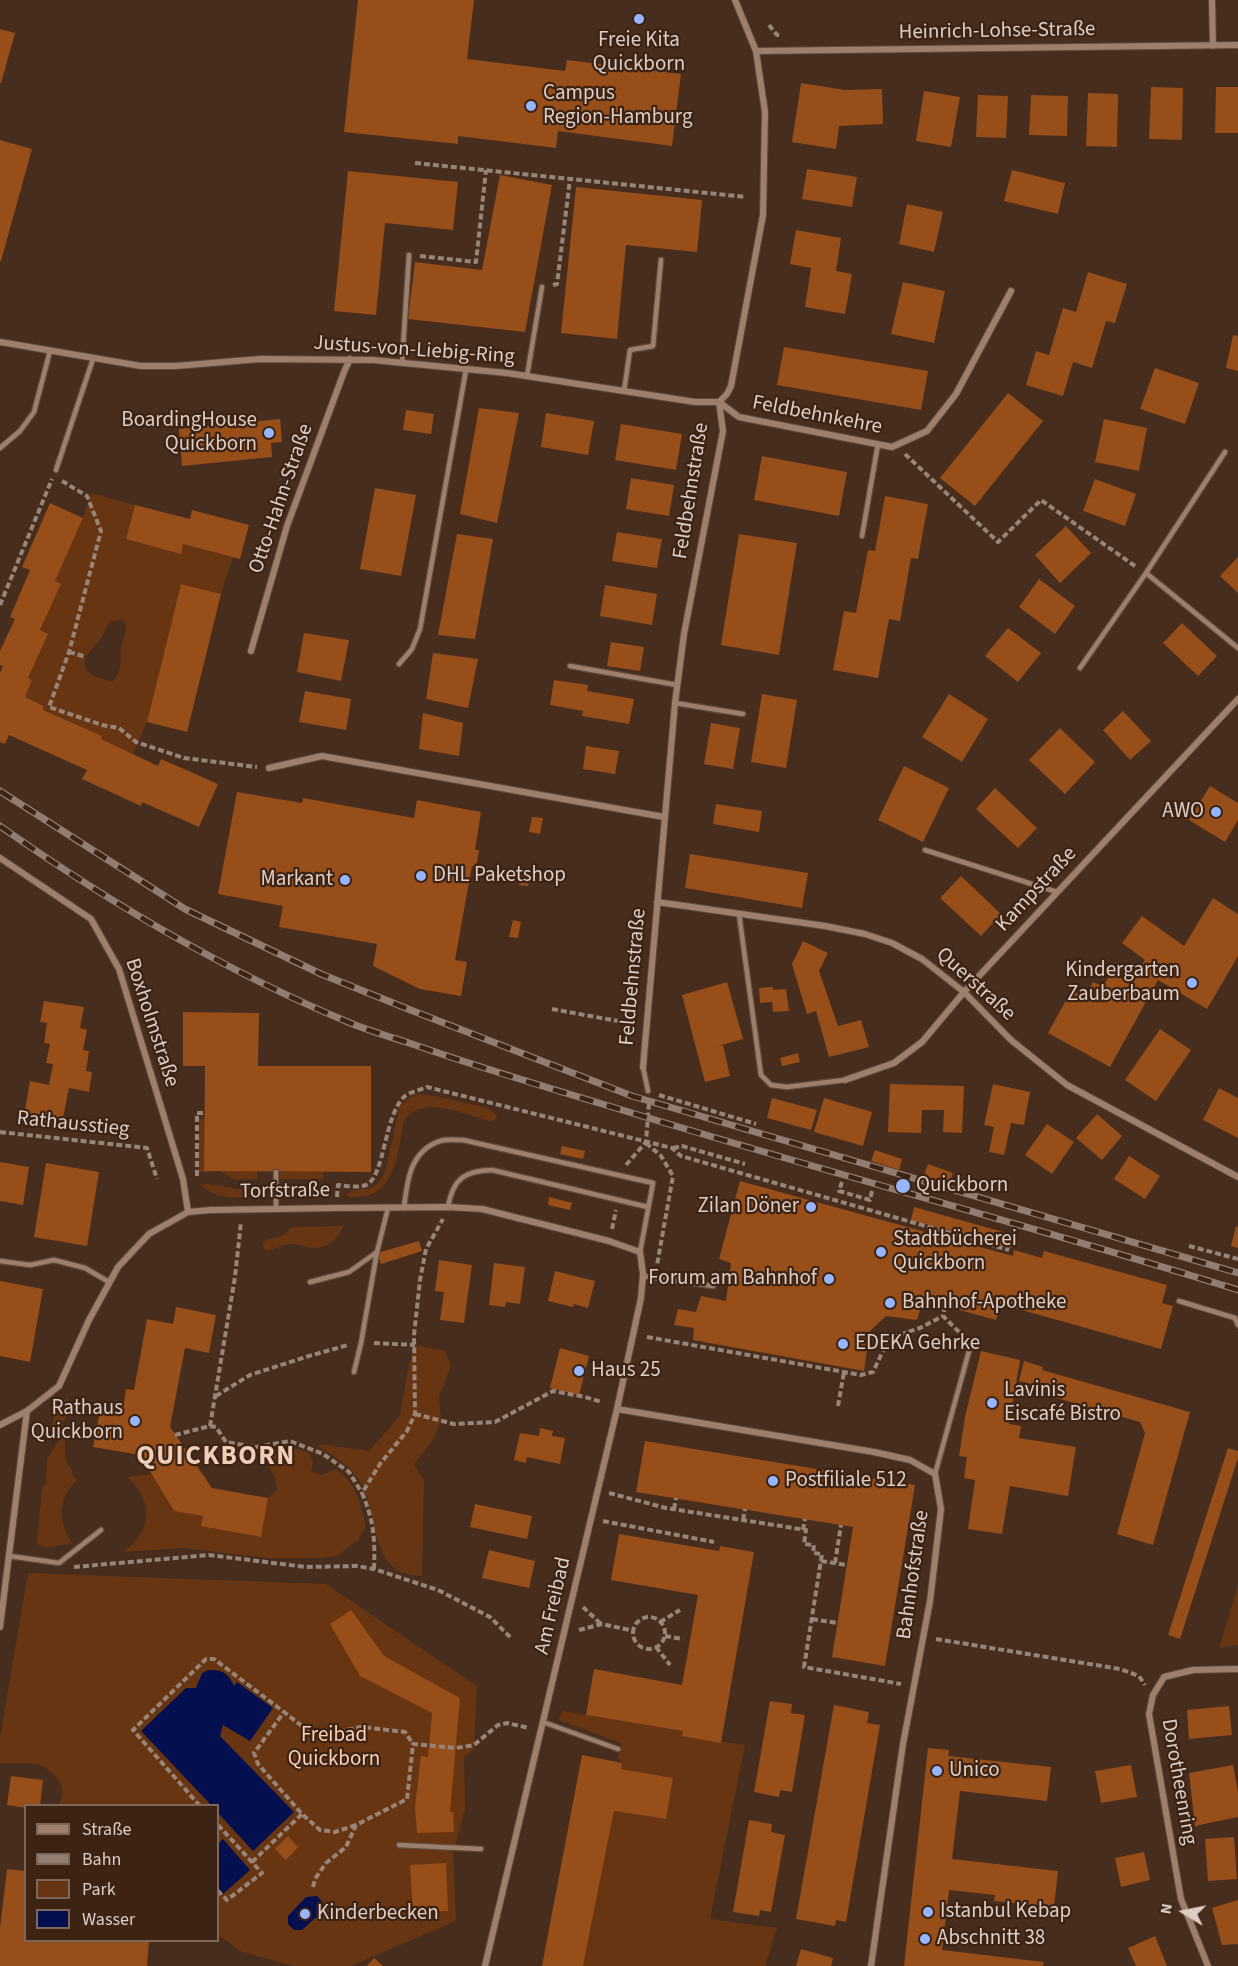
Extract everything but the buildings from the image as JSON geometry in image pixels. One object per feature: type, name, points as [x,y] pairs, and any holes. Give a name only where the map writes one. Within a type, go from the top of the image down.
[{"type":"street","name":"Feldbehnstraße","points":[[643,1067],[664,818],[684,634],[723,430],[719,402],[731,386],[763,215],[765,112],[756,51],[735,0]]},
{"type":"street","points":[[1212,0],[1213,46]]},
{"type":"street","name":"Heinrich-Lohse-Straße","points":[[756,51],[1238,45]]},
{"type":"street","name":"Feldbehnkehre","points":[[719,402],[739,417],[892,447],[927,431],[956,394],[1011,291]]},
{"type":"street","name":"Justus-von-Liebig-Ring","points":[[0,342],[141,366],[176,366],[260,359],[350,359],[402,363],[527,376],[703,403],[719,402]]},
{"type":"street","name":"Otto-Hahn-Straße","points":[[251,651],[287,526],[350,359]]},
{"type":"street","name":"Kampstraße","points":[[844,1080],[894,1064],[922,1042],[964,992],[1238,699]]},
{"type":"street","points":[[269,768],[322,756],[664,818]]},
{"type":"street","name":"Boxholmstraße","points":[[0,858],[91,919],[119,969],[183,1179],[188,1212]]},
{"type":"street","name":"Querstraße","points":[[657,902],[865,934],[892,944],[922,959],[964,992],[1011,1040],[1067,1085],[1238,1177]]},
{"type":"street","name":"Torfstraße","points":[[0,1425],[27,1411],[59,1386],[118,1267],[149,1234],[188,1212],[448,1207],[482,1209],[609,1240],[640,1252]]},
{"type":"street","name":"Am Freibad","points":[[484,1966],[618,1409],[641,1298],[643,1276],[640,1252]]},
{"type":"street","points":[[618,1409],[874,1452],[910,1460],[935,1474]]},
{"type":"street","points":[[0,1627],[27,1411]]},
{"type":"street","name":"Bahnhofstraße","points":[[871,1966],[903,1744],[930,1601],[941,1509],[935,1474]]},
{"type":"street","name":"Dorotheenring","points":[[1208,1966],[1181,1899],[1149,1714],[1153,1695],[1164,1677],[1193,1670],[1238,1669]]},
{"type":"lane","points":[[402,363],[409,255]]},
{"type":"lane","points":[[624,391],[630,350],[653,346],[662,260]]},
{"type":"lane","points":[[527,376],[542,287]]},
{"type":"lane","points":[[0,448],[20,431],[34,411],[50,351]]},
{"type":"lane","points":[[55,473],[93,359]]},
{"type":"lane","points":[[399,664],[412,649],[420,629],[466,370]]},
{"type":"lane","points":[[862,536],[878,444]]},
{"type":"lane","points":[[1080,668],[1226,452]]},
{"type":"lane","points":[[1146,573],[1238,648]]},
{"type":"lane","points":[[570,666],[677,685]]},
{"type":"lane","points":[[675,703],[744,714]]},
{"type":"lane","points":[[924,850],[1058,892]]},
{"type":"lane","points":[[739,914],[761,1075],[771,1085],[787,1087],[844,1080]]},
{"type":"lane","points":[[643,1067],[648,1091]]},
{"type":"lane","points":[[404,1208],[408,1176],[414,1161],[440,1141],[463,1140],[653,1183],[640,1252]]},
{"type":"lane","points":[[448,1207],[454,1186],[463,1176],[478,1171],[492,1170],[648,1207]]},
{"type":"lane","points":[[276,1172],[276,1209]]},
{"type":"lane","points":[[354,1372],[377,1252],[388,1208]]},
{"type":"lane","points":[[310,1282],[349,1272],[377,1252]]},
{"type":"lane","points":[[0,1261],[30,1265],[54,1260],[85,1268],[109,1282]]},
{"type":"lane","points":[[643,1276],[714,1286]]},
{"type":"lane","points":[[1179,1301],[1235,1318],[1238,1325]]},
{"type":"lane","points":[[935,1474],[971,1344]]},
{"type":"lane","points":[[9,1556],[59,1563],[101,1530]]},
{"type":"lane","points":[[543,1722],[618,1749]]},
{"type":"lane","points":[[399,1845],[481,1849]]},
{"type":"path","points":[[415,163],[746,197]]},
{"type":"path","points":[[409,255],[476,262],[486,170]]},
{"type":"path","points":[[542,287],[557,284],[570,179]]},
{"type":"path","points":[[896,445],[998,542],[1041,500],[1146,573]]},
{"type":"path","points":[[0,606],[55,473],[87,496],[101,531],[69,652],[49,707],[102,725],[119,728],[136,742],[184,758],[269,768]]},
{"type":"path","points":[[69,652],[86,657]]},
{"type":"path","points":[[552,1009],[646,1025]]},
{"type":"path","points":[[648,1091],[756,1124]]},
{"type":"path","points":[[627,1163],[646,1142],[649,1101]]},
{"type":"path","points":[[198,1179],[197,1113],[205,1113]]},
{"type":"path","name":"Rathausstieg","points":[[0,1132],[147,1148],[157,1179]]},
{"type":"path","points":[[646,1142],[672,1148],[682,1146],[745,1164]]},
{"type":"path","points":[[646,1142],[661,1156],[673,1176],[655,1278]]},
{"type":"path","points":[[672,1148],[681,1156],[1009,1250]]},
{"type":"path","points":[[842,1182],[839,1191],[870,1200],[872,1191]]},
{"type":"path","points":[[851,1203],[854,1195]]},
{"type":"path","points":[[362,1493],[407,1431],[415,1414],[415,1345],[420,1280],[426,1249],[448,1207]]},
{"type":"path","points":[[210,1426],[235,1277],[241,1210]]},
{"type":"path","points":[[1189,1246],[1238,1259]]},
{"type":"path","points":[[943,1316],[945,1306]]},
{"type":"path","points":[[633,1335],[861,1375],[873,1372],[889,1338],[920,1328],[943,1316]]},
{"type":"path","points":[[943,1316],[971,1344]]},
{"type":"path","points":[[647,1337],[648,1325]]},
{"type":"path","points":[[215,1397],[250,1375],[309,1356],[361,1343],[390,1342],[415,1345]]},
{"type":"path","points":[[838,1406],[844,1372]]},
{"type":"path","points":[[415,1414],[454,1424],[495,1422],[553,1391],[602,1402]]},
{"type":"path","points":[[175,1435],[210,1426],[216,1427],[226,1442],[255,1447],[290,1441],[322,1454],[349,1472],[362,1493],[370,1513],[375,1536],[374,1569]]},
{"type":"path","points":[[609,1493],[674,1509],[806,1530],[804,1544],[814,1545],[813,1553],[822,1554],[804,1667],[914,1686]]},
{"type":"path","points":[[674,1509],[676,1498]]},
{"type":"path","points":[[743,1520],[745,1509]]},
{"type":"path","points":[[803,1530],[805,1519]]},
{"type":"path","points":[[603,1521],[714,1542]]},
{"type":"path","points":[[836,1563],[842,1525]]},
{"type":"path","points":[[68,1568],[209,1556],[306,1567],[357,1566],[374,1569],[438,1590],[490,1617],[512,1639]]},
{"type":"path","points":[[821,1561],[847,1565]]},
{"type":"path","points":[[571,1604],[583,1606],[602,1624]]},
{"type":"path","points":[[660,1622],[680,1610]]},
{"type":"path","points":[[654,1618],[660,1622],[665,1630],[663,1641],[656,1647],[647,1649],[641,1647],[634,1638],[634,1631],[640,1620],[654,1618]]},
{"type":"path","points":[[812,1619],[837,1623]]},
{"type":"path","points":[[565,1628],[577,1630],[602,1624],[634,1631]]},
{"type":"path","points":[[665,1636],[683,1639]]},
{"type":"path","points":[[922,1637],[1120,1669],[1139,1676],[1153,1695]]},
{"type":"path","points":[[656,1647],[670,1665]]},
{"type":"path","points":[[198,1804],[133,1731],[206,1659],[214,1659],[284,1712],[307,1730],[325,1734],[362,1727],[405,1732],[413,1744],[407,1799],[356,1825],[334,1832],[320,1830],[302,1814],[258,1764],[254,1753],[284,1712]]},
{"type":"path","points":[[413,1744],[456,1748],[474,1745],[498,1725],[507,1723],[541,1730]]},
{"type":"path","points":[[252,1862],[302,1814]]},
{"type":"path","points":[[313,1887],[315,1879],[326,1863],[346,1847],[356,1825]]},
{"type":"path","points":[[219,1892],[227,1900],[262,1873],[220,1831]]},
{"type":"green space","points":[[91,493],[135,505],[126,539],[180,553],[183,544],[233,557],[221,594],[181,584],[147,722],[133,754],[101,739],[101,736],[43,710],[44,705],[25,697],[32,680],[28,678],[48,634],[40,630],[61,584],[55,581],[83,518]],"holes":[[[123,620],[126,631],[121,648],[119,671],[113,681],[102,679],[85,667],[86,656],[101,639],[111,621]]]},
{"type":"green space","points":[[414,1094],[489,1108],[497,1116],[496,1119],[490,1121],[444,1108],[432,1107],[422,1108],[412,1113],[404,1121],[395,1162],[385,1184],[376,1192],[364,1196],[348,1197],[347,1194],[376,1185],[380,1180],[385,1172],[400,1105]]},
{"type":"green space","points":[[199,1119],[205,1119],[257,1166],[257,1179],[236,1180],[220,1171],[199,1172]]},
{"type":"green space","points":[[280,1172],[323,1172],[324,1179],[280,1179]]},
{"type":"green space","points":[[200,1184],[254,1191],[248,1197],[228,1197],[216,1195]]},
{"type":"green space","points":[[343,1226],[339,1235],[332,1242],[319,1248],[291,1244],[266,1251],[263,1245],[264,1241],[284,1235],[292,1227]]},
{"type":"green space","points":[[415,1345],[445,1351],[451,1366],[439,1397],[441,1420],[433,1440],[414,1464],[424,1481],[422,1576],[405,1573],[392,1566],[378,1542],[367,1497],[361,1483],[348,1467],[319,1447],[319,1444],[369,1451],[400,1416]]},
{"type":"green space","points":[[67,1398],[72,1408],[55,1434],[52,1435],[50,1432],[54,1418]]},
{"type":"green space","points":[[65,1430],[67,1461],[77,1480],[66,1494],[62,1510],[64,1526],[72,1543],[47,1548],[37,1544],[42,1488],[46,1484],[47,1459]]},
{"type":"green space","points":[[282,1447],[295,1448],[309,1453],[313,1462],[311,1471],[322,1475],[335,1469],[353,1487],[366,1526],[358,1540],[337,1556],[267,1558],[183,1548],[123,1552],[140,1535],[146,1516],[146,1506],[142,1496],[127,1477],[151,1474],[174,1511],[203,1516],[201,1526],[268,1498],[277,1490],[275,1477],[267,1464],[270,1454]]},
{"type":"green space","name":"Freibad Quickborn","points":[[28,1573],[326,1584],[477,1686],[474,1749],[464,1757],[465,1809],[453,1853],[456,1921],[351,1966],[294,1966],[242,1952],[219,1936],[219,1804],[58,1804],[62,1797],[62,1789],[60,1783],[48,1769],[26,1763],[0,1763],[0,1738]]},
{"type":"green space","points":[[1238,1586],[1238,1645],[1219,1648]]},
{"type":"green space","points":[[562,1711],[683,1731],[683,1736],[745,1745],[710,1919],[777,1928],[765,1966],[583,1966],[614,1811],[666,1819],[673,1778],[621,1769],[622,1763],[618,1757],[621,1743],[559,1720]]},
{"type":"water","points":[[218,1670],[225,1673],[234,1686],[237,1682],[273,1708],[250,1741],[223,1725],[220,1736],[294,1812],[253,1851],[219,1814],[219,1804],[210,1804],[141,1731],[186,1688],[196,1688],[202,1673]]},
{"type":"water","points":[[223,1839],[250,1870],[223,1894],[219,1889],[219,1843]]},
{"type":"water","name":"Kinderbecken","points":[[317,1896],[323,1903],[323,1911],[302,1930],[294,1930],[288,1924],[288,1916],[306,1897]]},
{"type":"railway","points":[[0,791],[185,909],[321,974],[408,1009],[632,1096],[1238,1273]]},
{"type":"railway","points":[[0,826],[83,882],[169,934],[257,981],[357,1026],[561,1092],[1238,1290]]},
{"type":"place","name":"Freie Kita Quickborn","points":[[639,19]]},
{"type":"place","name":"Campus Region-Hamburg","points":[[531,106]]},
{"type":"place","name":"BoardingHouse Quickborn","points":[[269,433]]},
{"type":"place","name":"AWO","points":[[1216,812]]},
{"type":"place","name":"DHL Paketshop","points":[[421,876]]},
{"type":"place","name":"Markant","points":[[345,880]]},
{"type":"place","name":"Kindergarten Zauberbaum","points":[[1192,983]]},
{"type":"place","name":"Quickborn","points":[[903,1186]]},
{"type":"place","name":"Zilan Döner","points":[[811,1207]]},
{"type":"place","name":"Stadtbücherei Quickborn","points":[[881,1252]]},
{"type":"place","name":"Forum am Bahnhof","points":[[829,1279]]},
{"type":"place","name":"Bahnhof-Apotheke","points":[[890,1303]]},
{"type":"place","name":"EDEKA Gehrke","points":[[843,1344]]},
{"type":"place","name":"Haus 25","points":[[579,1371]]},
{"type":"place","name":"Lavinis Eiscafé Bistro","points":[[992,1403]]},
{"type":"place","name":"Rathaus Quickborn","points":[[135,1421]]},
{"type":"place","name":"Postfiliale 512","points":[[773,1481]]},
{"type":"place","name":"Unico","points":[[937,1771]]},
{"type":"place","name":"Istanbul Kebap","points":[[928,1912]]},
{"type":"place","name":"Kinderbecken","points":[[305,1914]]},
{"type":"place","name":"Abschnitt 38","points":[[925,1939]]},
{"type":"district","name":"QUICKBORN","points":[[216,1458]]}]
